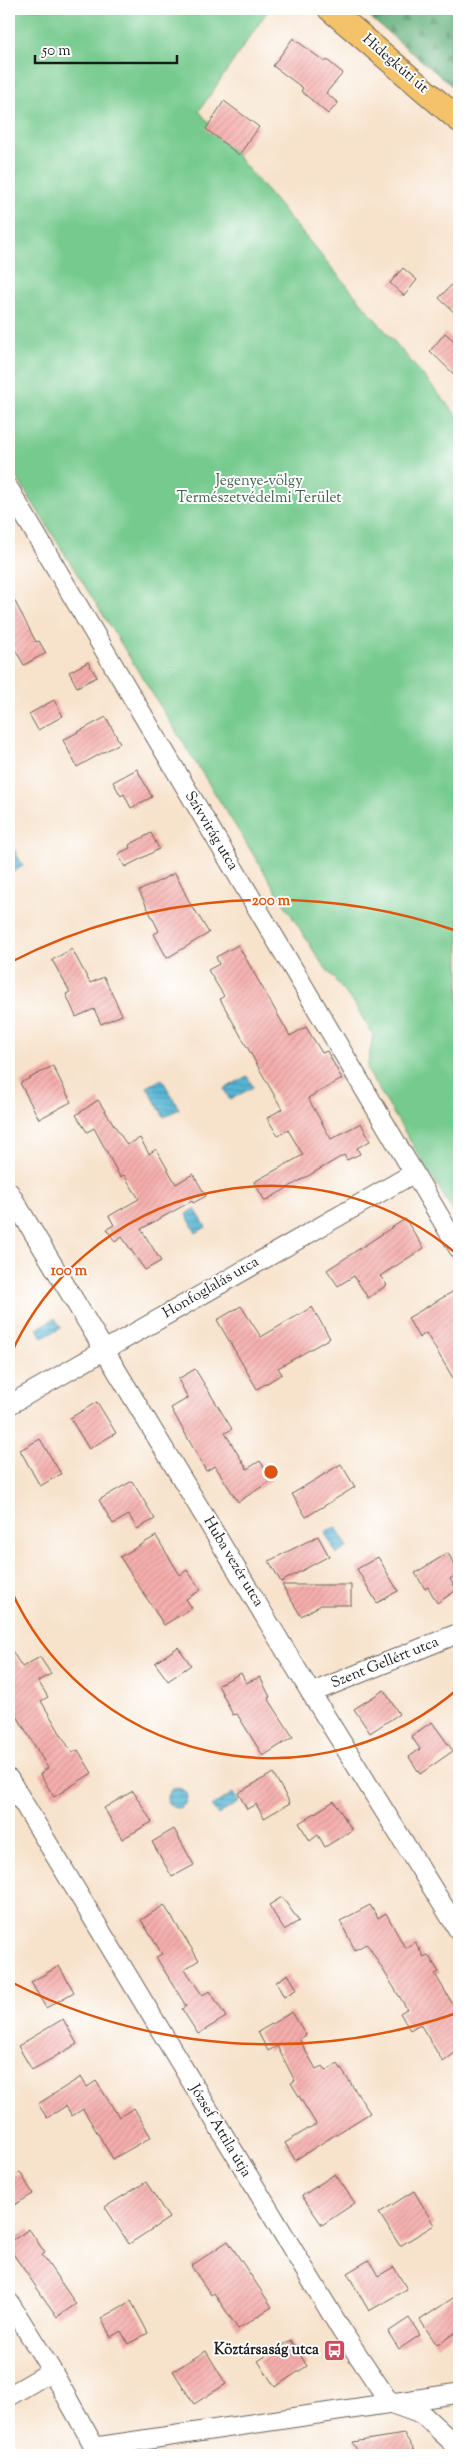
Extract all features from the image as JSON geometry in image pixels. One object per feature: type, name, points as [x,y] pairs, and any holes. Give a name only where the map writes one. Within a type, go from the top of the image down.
[{"type":"main road","name":"Hidegkúti út","points":[[330,9],[459,120]]},
{"type":"street","name":"Szívvirág utca","points":[[9,489],[459,1250]]},
{"type":"street","name":"Honfoglalás utca","points":[[9,1405],[414,1173]]},
{"type":"street","name":"Huba vezér utca","points":[[9,1192],[312,1693],[459,1931]]},
{"type":"street","name":"Szent Gellért utca","points":[[312,1693],[459,1633]]},
{"type":"street","name":"József Attila útja","points":[[9,1779],[343,2333],[390,2403]]},
{"type":"street","points":[[9,2302],[52,2371],[98,2451],[459,2393]]},
{"type":"street","points":[[9,2396],[52,2371]]},
{"type":"street","points":[[390,2403],[423,2415],[450,2440],[459,2455]]},
{"type":"green space","name":"Jegenye-völgy Természetvédelmi Terület","points":[[9,9],[269,9],[199,111],[459,418],[459,1221],[367,1070],[373,1035],[354,1004],[320,961],[9,465]]},
{"type":"green space","points":[[360,9],[459,9],[459,92]]},
{"type":"water","points":[[12,846],[23,866],[13,872],[9,865],[9,847]]},
{"type":"water","points":[[247,1076],[253,1087],[230,1100],[224,1089]]},
{"type":"water","points":[[162,1079],[179,1109],[164,1117],[147,1087]]},
{"type":"water","points":[[195,1209],[206,1227],[196,1233],[186,1214]]},
{"type":"water","points":[[55,1318],[61,1328],[42,1338],[37,1329]]},
{"type":"water","points":[[336,1527],[348,1547],[337,1554],[325,1533]]},
{"type":"water","points":[[177,1788],[184,1791],[187,1798],[184,1805],[177,1808],[170,1805],[167,1798],[170,1791]]},
{"type":"water","points":[[233,1793],[239,1802],[218,1815],[212,1806]]},
{"type":"building","points":[[293,38],[343,73],[326,93],[338,103],[328,114],[301,91],[303,88],[273,66]]},
{"type":"building","points":[[224,101],[259,127],[239,155],[206,129]]},
{"type":"building","points":[[403,268],[417,280],[404,296],[390,283]]},
{"type":"building","points":[[459,277],[459,317],[439,298]]},
{"type":"building","points":[[445,333],[459,345],[459,379],[430,351]]},
{"type":"building","points":[[9,590],[36,642],[39,641],[46,653],[24,665],[9,639]]},
{"type":"building","points":[[88,662],[97,677],[77,687],[69,672]]},
{"type":"building","points":[[54,700],[63,716],[38,730],[29,714]]},
{"type":"building","points":[[106,717],[120,743],[77,767],[63,740]]},
{"type":"building","points":[[137,769],[152,797],[131,808],[124,794],[121,796],[113,782]]},
{"type":"building","points":[[151,833],[159,849],[125,867],[118,854],[130,848],[129,845]]},
{"type":"building","points":[[175,873],[194,911],[209,933],[167,958],[154,934],[159,931],[139,891]]},
{"type":"building","points":[[238,945],[290,1036],[306,1027],[322,1053],[327,1051],[342,1079],[308,1098],[331,1139],[361,1123],[370,1141],[357,1148],[360,1154],[347,1160],[344,1155],[265,1201],[254,1182],[303,1155],[288,1130],[278,1136],[267,1118],[282,1109],[220,999],[224,996],[208,970],[219,964],[216,957]]},
{"type":"building","points":[[72,949],[90,983],[104,977],[122,1015],[101,1024],[94,1009],[76,1017],[66,994],[70,992],[52,960]]},
{"type":"building","points":[[53,1066],[71,1102],[39,1119],[20,1083]]},
{"type":"building","points":[[98,1100],[127,1145],[140,1138],[149,1154],[156,1149],[176,1184],[193,1174],[206,1196],[193,1203],[192,1201],[141,1229],[161,1261],[145,1270],[122,1237],[115,1242],[107,1229],[114,1225],[109,1216],[139,1199],[124,1175],[120,1177],[94,1128],[87,1132],[76,1115]]},
{"type":"building","points":[[405,1219],[424,1248],[380,1276],[387,1285],[368,1298],[354,1276],[338,1286],[327,1270]]},
{"type":"building","points":[[454,1291],[459,1299],[459,1388],[426,1333],[419,1338],[408,1318]]},
{"type":"building","points":[[241,1306],[261,1337],[312,1307],[330,1338],[278,1368],[282,1374],[257,1389],[217,1320]]},
{"type":"building","points":[[195,1369],[232,1429],[225,1433],[247,1469],[260,1461],[272,1480],[238,1502],[215,1466],[206,1471],[171,1408],[188,1398],[178,1379]]},
{"type":"building","points":[[97,1402],[116,1433],[89,1449],[70,1418]]},
{"type":"building","points":[[40,1439],[61,1474],[40,1486],[20,1450]]},
{"type":"building","points":[[341,1464],[355,1487],[306,1517],[292,1494]]},
{"type":"building","points":[[132,1481],[155,1519],[137,1529],[129,1515],[113,1524],[99,1500]]},
{"type":"building","points":[[156,1536],[180,1575],[187,1570],[201,1590],[186,1599],[192,1608],[164,1625],[120,1557]]},
{"type":"building","points":[[318,1536],[329,1556],[281,1582],[269,1561]]},
{"type":"building","points":[[448,1553],[459,1573],[450,1579],[457,1590],[437,1603],[428,1587],[425,1589],[415,1573]]},
{"type":"building","points":[[378,1557],[398,1591],[377,1603],[357,1569]]},
{"type":"building","points":[[282,1585],[351,1585],[351,1605],[321,1605],[301,1616]]},
{"type":"building","points":[[9,1646],[22,1667],[40,1657],[51,1674],[38,1681],[48,1697],[41,1701],[72,1753],[78,1750],[92,1773],[54,1797],[40,1774],[48,1768],[17,1716],[9,1721]]},
{"type":"building","points":[[178,1647],[191,1665],[168,1681],[155,1663]]},
{"type":"building","points":[[241,1673],[246,1683],[260,1677],[270,1697],[268,1698],[293,1737],[263,1756],[237,1714],[233,1715],[218,1685]]},
{"type":"building","points":[[384,1690],[399,1714],[370,1733],[354,1709]]},
{"type":"building","points":[[432,1722],[453,1751],[420,1774],[409,1757],[420,1749],[411,1736]]},
{"type":"building","points":[[273,1773],[290,1803],[264,1818],[256,1804],[247,1809],[238,1793]]},
{"type":"building","points":[[133,1791],[152,1822],[122,1839],[104,1808]]},
{"type":"building","points":[[334,1801],[352,1830],[325,1847],[318,1835],[310,1841],[299,1823]]},
{"type":"building","points":[[174,1829],[194,1865],[172,1877],[152,1842]]},
{"type":"building","points":[[282,1897],[299,1921],[284,1930],[269,1905]]},
{"type":"building","points":[[164,1905],[199,1960],[185,1969],[202,1995],[210,1991],[226,2017],[198,2034],[182,2009],[186,2006],[156,1957],[162,1954],[141,1920]]},
{"type":"building","points":[[370,1905],[378,1918],[386,1913],[405,1948],[415,1942],[424,1957],[428,1955],[439,1972],[435,1974],[459,2015],[459,2050],[443,2062],[420,2024],[410,2030],[400,2013],[407,2009],[369,1947],[366,1944],[355,1950],[340,1921]]},
{"type":"building","points":[[59,1966],[74,1992],[46,2008],[31,1982]]},
{"type":"building","points":[[288,1974],[297,1989],[284,1997],[276,1982]]},
{"type":"building","points":[[292,2012],[306,2035],[299,2039],[316,2069],[322,2066],[326,2071],[338,2064],[370,2113],[295,2160],[285,2143],[316,2124],[291,2083],[295,2081],[277,2046],[268,2051],[258,2032]]},
{"type":"building","points":[[63,2019],[77,2044],[32,2070],[18,2046]]},
{"type":"building","points":[[81,2077],[87,2087],[96,2081],[119,2117],[134,2108],[151,2137],[113,2159],[83,2109],[72,2116],[66,2106],[47,2118],[38,2104]]},
{"type":"building","points":[[20,2172],[33,2194],[9,2208],[9,2178]]},
{"type":"building","points":[[335,2174],[355,2203],[322,2225],[302,2196]]},
{"type":"building","points":[[146,2182],[169,2218],[129,2244],[105,2207]]},
{"type":"building","points":[[414,2191],[434,2225],[400,2246],[379,2213]]},
{"type":"building","points":[[29,2229],[45,2253],[42,2255],[76,2304],[57,2317],[9,2248],[9,2243]]},
{"type":"building","points":[[228,2241],[272,2307],[238,2329],[214,2293],[211,2295],[191,2266]]},
{"type":"building","points":[[369,2260],[378,2276],[394,2267],[407,2289],[369,2311],[347,2273]]},
{"type":"building","points":[[459,2294],[459,2330],[437,2345],[420,2320]]},
{"type":"building","points":[[131,2301],[148,2333],[128,2344],[121,2331],[111,2337],[101,2318]]},
{"type":"building","points":[[409,2318],[420,2335],[399,2349],[388,2332]]},
{"type":"building","points":[[291,2340],[307,2366],[275,2387],[258,2361]]},
{"type":"building","points":[[206,2351],[226,2384],[194,2404],[173,2371]]},
{"type":"building","points":[[404,2434],[418,2455],[359,2455],[353,2442]]},
{"type":"place","name":"Köztársaság utca","points":[[335,2350]]}]
